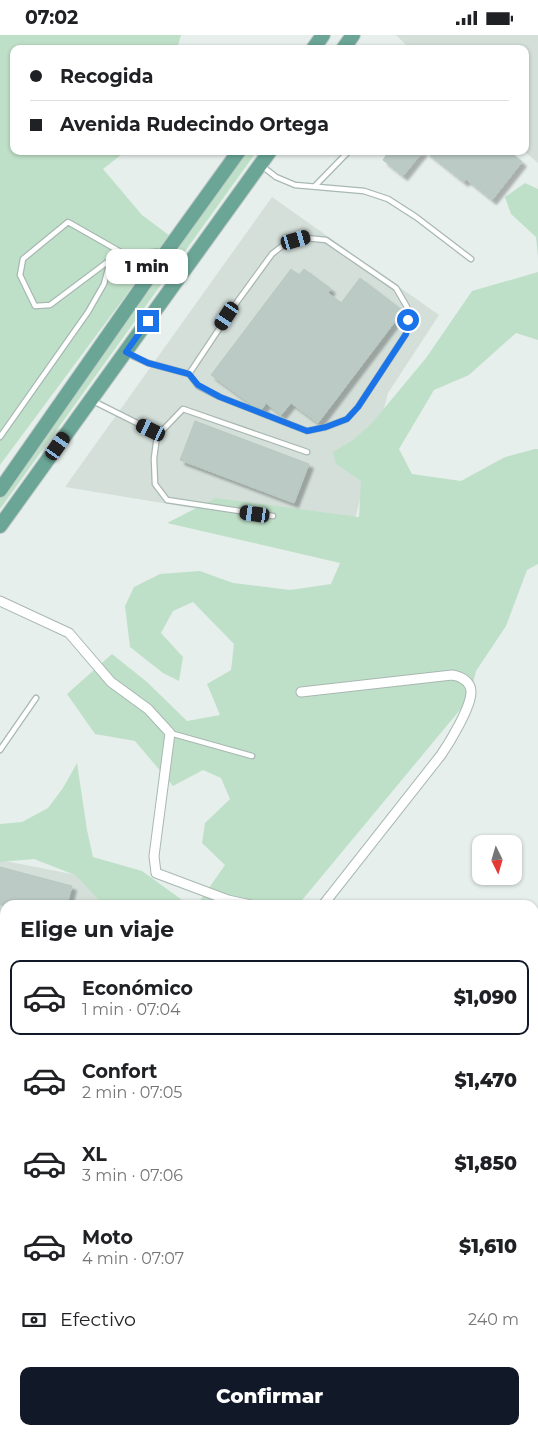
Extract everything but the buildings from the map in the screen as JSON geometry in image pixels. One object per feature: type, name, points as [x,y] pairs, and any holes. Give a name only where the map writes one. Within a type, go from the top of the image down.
[{"type":"main road","points":[[0,490],[236,155]]},
{"type":"main road","points":[[0,526],[267,155]]},
{"type":"street","points":[[0,601],[69,633],[111,682],[148,709],[170,733],[154,856],[156,873],[228,900]]},
{"type":"street","points":[[300,692],[452,675],[466,681],[471,692],[459,725],[441,755],[327,900]]},
{"type":"lane","points":[[315,187],[345,155]]},
{"type":"lane","points":[[260,165],[276,177],[295,185],[364,191],[388,199],[416,217],[471,259]]},
{"type":"lane","points":[[126,255],[68,222],[24,259],[20,275],[35,306],[50,305],[110,260],[126,255],[167,251]]},
{"type":"lane","points":[[126,352],[148,363],[189,374],[198,385],[220,397],[307,431],[326,427],[347,419],[358,407],[406,334],[408,307],[396,287],[326,240],[306,238],[286,243],[272,254],[189,374]]},
{"type":"lane","points":[[0,437],[88,311],[104,284],[110,260]]},
{"type":"lane","points":[[91,400],[151,430],[157,435]]},
{"type":"lane","points":[[273,517],[166,501],[155,484],[154,458],[157,435],[183,409],[308,452]]},
{"type":"lane","points":[[0,750],[36,698]]},
{"type":"lane","points":[[170,733],[252,756]]},
{"type":"shaded area","points":[[396,35],[538,35],[538,163],[529,155],[529,45],[406,45]]},
{"type":"shaded area","points":[[272,197],[439,315],[388,393],[351,534],[65,487]]},
{"type":"shaded area","points":[[0,860],[97,879],[129,900],[0,900]]},
{"type":"green space","points":[[0,35],[181,35],[178,45],[10,45],[10,155],[121,155],[103,169],[142,215],[170,236],[0,465]]},
{"type":"green space","points":[[244,155],[254,155],[0,509],[0,495]]},
{"type":"green space","points":[[525,183],[538,189],[538,257],[536,237],[511,214],[505,197]]},
{"type":"green space","points":[[538,272],[538,340],[516,333],[469,375],[434,390],[399,449],[412,474],[461,481],[505,457],[538,449],[538,564],[527,570],[506,626],[476,671],[469,699],[302,900],[200,900],[225,865],[202,843],[205,823],[230,799],[221,778],[203,770],[173,786],[135,741],[95,734],[67,694],[112,654],[147,682],[187,721],[220,715],[207,684],[231,670],[234,644],[193,602],[173,611],[161,633],[183,657],[179,681],[163,673],[130,647],[125,606],[134,587],[160,574],[200,571],[233,583],[290,590],[331,584],[340,563],[167,523],[216,498],[359,517],[361,481],[336,464],[333,452],[353,440],[372,423],[426,358],[472,291]]},
{"type":"green space","points":[[77,763],[93,857],[142,871],[182,900],[99,900],[75,875],[34,859],[0,862],[0,824],[22,822],[48,808],[63,788]]},
{"type":"route","points":[[148,321],[126,352],[148,363],[189,374],[198,385],[220,397],[307,431],[326,427],[347,419],[358,407],[406,334],[408,320]]}]
